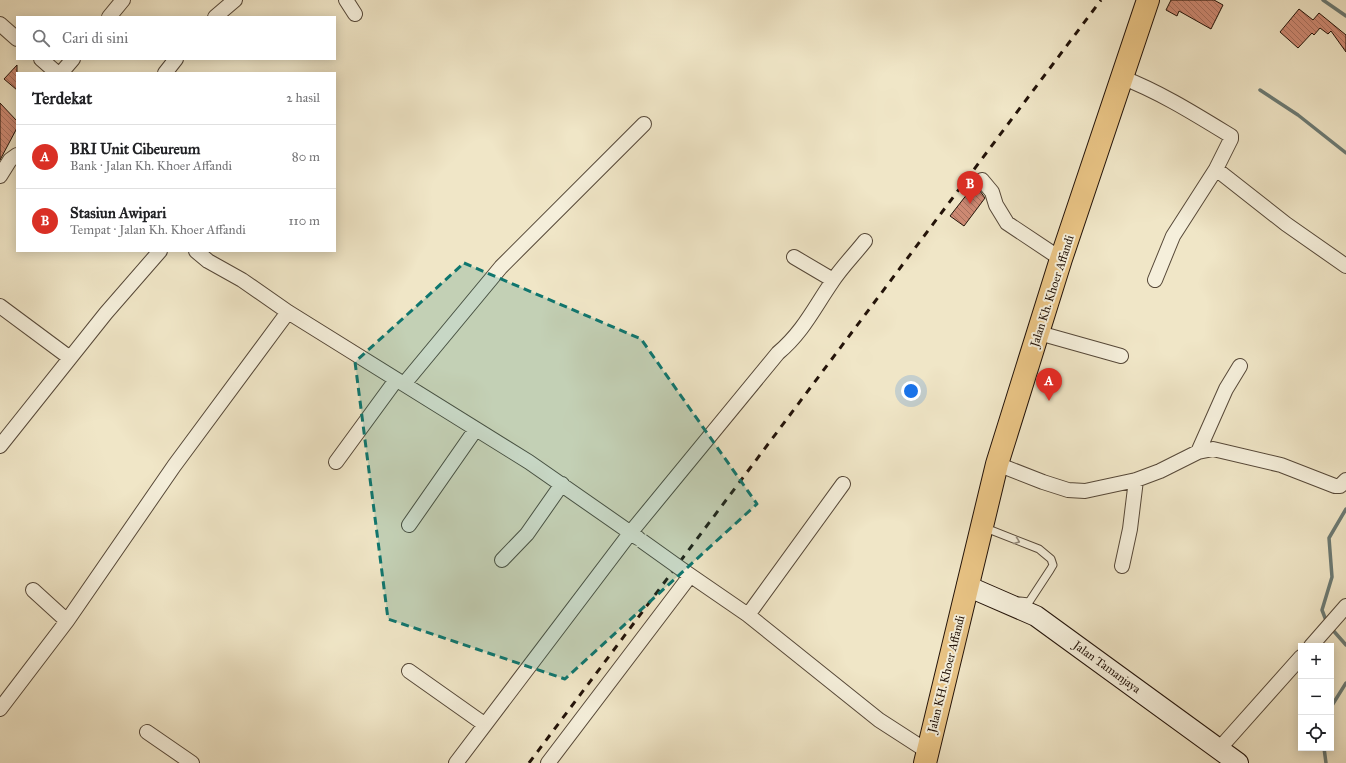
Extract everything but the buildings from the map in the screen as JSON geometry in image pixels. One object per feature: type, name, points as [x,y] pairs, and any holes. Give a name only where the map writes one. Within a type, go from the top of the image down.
[{"type":"main road","name":"Jalan Kh. Khoer Affandi","points":[[971,581],[981,526],[997,464],[1018,395],[1039,333],[1061,259],[1148,0]]},
{"type":"main road","name":"Jalan KH. Khoer Affandi","points":[[926,757],[971,581]]},
{"type":"street","points":[[110,16],[123,0]]},
{"type":"street","points":[[216,16],[235,0]]},
{"type":"street","points":[[346,0],[355,14]]},
{"type":"street","points":[[0,24],[16,37]]},
{"type":"street","points":[[42,60],[56,72]]},
{"type":"street","points":[[63,72],[72,60]]},
{"type":"street","points":[[166,72],[175,60]]},
{"type":"street","points":[[1121,77],[1151,88],[1231,136],[1231,141],[1216,169],[1174,236],[1155,280]]},
{"type":"street","points":[[336,462],[400,382],[501,267],[644,124]]},
{"type":"street","points":[[0,176],[10,160],[16,156]]},
{"type":"street","points":[[1216,169],[1286,224],[1346,266]]},
{"type":"street","points":[[982,180],[992,192],[996,205],[1007,223],[1061,259]]},
{"type":"street","points":[[456,763],[484,724],[637,537],[778,353],[792,341],[807,323],[833,280],[865,242]]},
{"type":"street","points":[[0,446],[70,358],[159,252]]},
{"type":"street","points":[[197,252],[208,261],[242,280],[288,312],[562,484],[748,615],[926,757]]},
{"type":"street","points":[[794,257],[833,280]]},
{"type":"street","points":[[0,306],[70,358]]},
{"type":"street","points":[[0,709],[67,621],[174,466],[288,312]]},
{"type":"street","points":[[1039,333],[1121,356]]},
{"type":"street","points":[[1198,452],[1226,389],[1240,366]]},
{"type":"street","points":[[409,525],[476,429]]},
{"type":"street","points":[[997,464],[1042,482],[1068,490],[1086,491],[1136,480],[1160,471],[1198,452],[1213,449],[1272,462],[1335,486],[1340,486],[1346,480]]},
{"type":"street","points":[[1122,566],[1130,529],[1136,480]]},
{"type":"street","points":[[502,560],[527,534],[562,484]]},
{"type":"street","points":[[748,615],[843,484]]},
{"type":"street","points":[[548,763],[687,573]]},
{"type":"street","name":"Jalan Tamanjaya","points":[[971,581],[1036,616],[1238,763]]},
{"type":"street","points":[[33,590],[67,621]]},
{"type":"street","points":[[1314,643],[1346,606]]},
{"type":"street","points":[[1219,749],[1298,660]]},
{"type":"street","points":[[409,671],[484,724]]},
{"type":"street","points":[[147,732],[192,763]]},
{"type":"lane","points":[[981,526],[1039,549],[1048,555],[1053,565],[1029,602],[1023,603],[990,587]]},
{"type":"highlighted area","points":[[464,263],[641,339],[757,504],[565,679],[388,619],[355,362]]},
{"type":"waterway","points":[[1323,0],[1346,16]]},
{"type":"waterway","points":[[1260,90],[1298,115],[1346,153]]},
{"type":"waterway","points":[[1327,623],[1322,610],[1332,577],[1329,538],[1346,509]]},
{"type":"waterway","points":[[1331,628],[1346,645]]},
{"type":"waterway","points":[[1334,702],[1346,683]]},
{"type":"waterway","points":[[1324,751],[1326,763]]},
{"type":"railway","points":[[529,763],[1101,0]]},
{"type":"place","name":"Stasiun Awipari","points":[[970,204]]},
{"type":"place","name":"BRI Unit Cibeureum","points":[[1049,401]]}]
